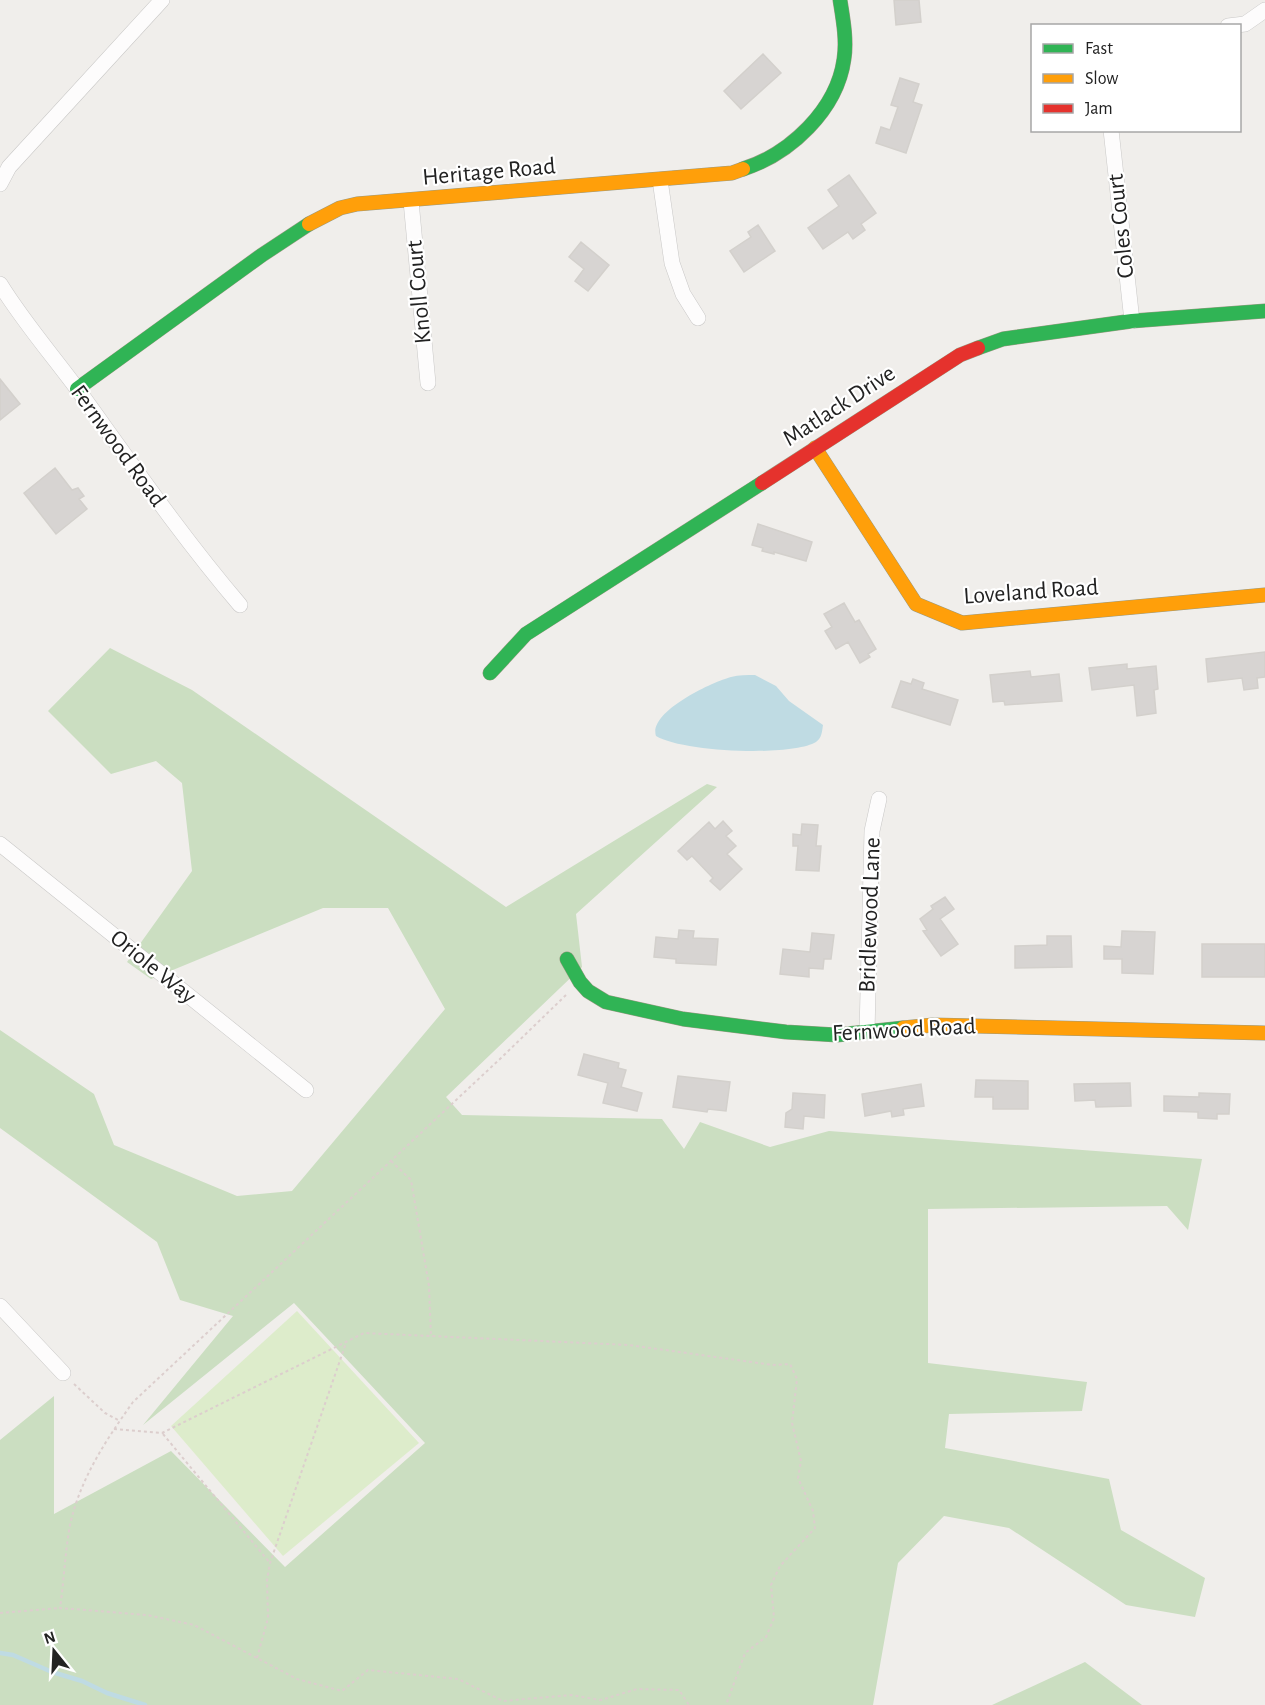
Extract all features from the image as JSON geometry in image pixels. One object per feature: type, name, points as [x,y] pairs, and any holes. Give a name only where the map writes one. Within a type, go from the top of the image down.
[{"type":"street","points":[[0,184],[9,167],[162,0]]},
{"type":"street","name":"Heritage Road","points":[[77,389],[262,255],[308,224],[340,208],[357,204],[660,180],[732,173],[749,169],[777,154],[821,114],[836,88],[844,62],[844,31],[840,0]]},
{"type":"street","points":[[1241,24],[1265,10]]},
{"type":"street","name":"Coles Court","points":[[1111,132],[1132,321]]},
{"type":"street","points":[[660,180],[672,263],[683,294],[698,318]]},
{"type":"street","name":"Knoll Court","points":[[411,201],[428,383]]},
{"type":"street","name":"Fernwood Road","points":[[0,284],[17,311],[77,389],[198,556],[240,605]]},
{"type":"street","name":"Matlack Drive","points":[[490,673],[526,634],[960,355],[1003,339],[1132,321],[1265,311]]},
{"type":"street","name":"Loveland Road","points":[[815,448],[916,604],[962,623],[1265,595]]},
{"type":"street","name":"Bridlewood Lane","points":[[867,1032],[872,831],[879,799]]},
{"type":"street","name":"Oriole Way","points":[[0,844],[306,1090]]},
{"type":"street","name":"Fernwood Road","points":[[567,959],[588,991],[606,1002],[683,1019],[786,1032],[837,1035],[933,1025],[1265,1033]]},
{"type":"street","points":[[0,1306],[63,1373]]},
{"type":"path","points":[[60,1608],[70,1524],[84,1481],[114,1429],[133,1402],[580,982]]},
{"type":"path","points":[[391,1161],[411,1180],[429,1286],[431,1337]]},
{"type":"path","points":[[114,1429],[162,1433],[364,1333],[629,1345],[773,1365],[790,1364],[797,1378],[792,1423],[801,1461],[798,1478],[813,1511],[815,1528],[780,1566],[771,1585],[774,1618],[766,1637],[745,1653],[726,1705]]},
{"type":"path","points":[[257,1658],[268,1618],[267,1580],[270,1563],[346,1343]]},
{"type":"path","points":[[63,1373],[105,1413],[120,1421]]},
{"type":"path","points":[[162,1433],[270,1563]]},
{"type":"path","points":[[0,1613],[12,1614],[60,1608],[147,1615],[194,1625],[297,1679],[342,1691],[368,1670],[458,1679],[503,1701],[571,1695],[601,1700],[637,1689],[679,1690],[690,1705]]},
{"type":"green space","points":[[110,648],[192,690],[506,907],[707,784],[717,787],[576,914],[582,967],[446,1097],[462,1115],[662,1119],[684,1149],[700,1122],[770,1147],[829,1131],[1202,1159],[1188,1230],[1167,1206],[928,1209],[928,1363],[1087,1382],[1082,1411],[949,1414],[945,1448],[1109,1479],[1121,1530],[1205,1578],[1195,1617],[1126,1605],[1009,1528],[944,1516],[898,1563],[873,1705],[0,1705],[0,1440],[54,1396],[54,1514],[171,1451],[285,1567],[425,1443],[294,1303],[143,1425],[233,1316],[180,1300],[157,1242],[0,1128],[0,1030],[94,1094],[114,1145],[237,1196],[292,1191],[445,1009],[388,908],[323,908],[151,979],[127,962],[192,871],[182,783],[156,761],[111,774],[48,711]]},
{"type":"green space","points":[[297,1311],[419,1443],[283,1556],[171,1426]]},
{"type":"green space","points":[[1085,1662],[1142,1705],[992,1705]]},
{"type":"water","points":[[755,675],[776,686],[789,701],[823,725],[816,742],[784,750],[736,751],[688,746],[656,736],[656,727],[662,717],[683,699],[731,677]]},
{"type":"building","points":[[894,0],[919,0],[921,22],[896,25]]},
{"type":"building","points":[[763,54],[781,73],[741,109],[724,91]]},
{"type":"building","points":[[900,78],[919,84],[913,102],[922,105],[906,153],[876,143],[881,127],[890,130],[898,107],[891,105]]},
{"type":"building","points":[[849,175],[876,213],[861,224],[865,230],[853,239],[848,232],[823,249],[808,228],[839,206],[828,190]]},
{"type":"building","points":[[758,225],[775,251],[744,272],[730,251],[751,237],[748,232]]},
{"type":"building","points":[[581,242],[609,265],[588,291],[575,281],[584,269],[569,257]]},
{"type":"building","points":[[0,379],[20,404],[0,420]]},
{"type":"building","points":[[55,468],[72,490],[78,488],[84,496],[79,499],[87,509],[56,534],[24,493]]},
{"type":"building","points":[[758,524],[812,542],[806,561],[762,551],[763,548],[752,545]]},
{"type":"building","points":[[844,603],[855,622],[859,620],[876,649],[868,654],[870,657],[860,663],[848,642],[836,649],[825,631],[832,627],[824,614]]},
{"type":"building","points":[[1265,652],[1265,677],[1257,678],[1258,688],[1244,690],[1242,678],[1208,682],[1206,659]]},
{"type":"building","points":[[1127,664],[1127,669],[1156,666],[1158,689],[1154,690],[1156,713],[1137,716],[1134,685],[1092,690],[1089,668]]},
{"type":"building","points":[[1030,671],[1031,677],[1059,674],[1062,701],[1005,705],[1004,701],[993,702],[990,675]]},
{"type":"building","points":[[913,679],[924,683],[922,689],[958,700],[950,725],[892,707],[901,681],[911,684]]},
{"type":"building","points":[[723,821],[732,831],[726,836],[736,846],[727,854],[742,869],[720,890],[710,881],[713,878],[692,856],[687,860],[678,851],[709,822],[715,829]]},
{"type":"building","points":[[802,824],[818,825],[816,846],[821,846],[819,871],[796,870],[798,846],[793,846],[793,834],[801,835]]},
{"type":"building","points":[[945,897],[954,909],[940,919],[958,944],[941,956],[923,931],[927,930],[920,919],[933,909],[931,906]]},
{"type":"building","points":[[679,930],[694,931],[693,938],[718,939],[716,965],[676,963],[676,959],[654,957],[656,937],[678,939]]},
{"type":"building","points":[[1122,931],[1155,932],[1153,974],[1122,973],[1122,959],[1104,959],[1104,946],[1121,947]]},
{"type":"building","points":[[812,933],[834,935],[831,959],[824,959],[823,969],[809,968],[809,977],[780,974],[783,949],[810,952]]},
{"type":"building","points":[[1047,936],[1071,936],[1072,967],[1015,968],[1015,946],[1047,945]]},
{"type":"building","points":[[1202,944],[1265,944],[1265,977],[1202,977]]},
{"type":"building","points":[[584,1054],[619,1063],[618,1068],[626,1070],[621,1087],[642,1093],[637,1111],[603,1103],[608,1083],[578,1075]]},
{"type":"building","points":[[678,1076],[730,1082],[726,1111],[708,1109],[707,1112],[673,1107]]},
{"type":"building","points":[[976,1080],[1028,1081],[1028,1109],[993,1109],[993,1097],[975,1097]]},
{"type":"building","points":[[1130,1083],[1131,1106],[1096,1107],[1095,1100],[1075,1101],[1074,1084]]},
{"type":"building","points":[[921,1084],[924,1106],[903,1109],[904,1115],[892,1117],[891,1111],[865,1116],[862,1094]]},
{"type":"building","points":[[793,1093],[825,1095],[824,1118],[804,1116],[803,1129],[785,1127],[786,1113],[792,1109]]},
{"type":"building","points":[[1199,1093],[1230,1094],[1229,1114],[1217,1114],[1217,1119],[1198,1118],[1198,1112],[1164,1111],[1164,1096],[1199,1097]]},
{"type":"waterway","points":[[0,1653],[13,1655],[107,1693],[145,1705]]},
{"type":"traffic: fast","points":[[743,169],[778,153],[794,141],[808,128],[832,96],[840,78],[845,52],[840,0]]},
{"type":"traffic: fast","points":[[77,389],[262,255],[309,224]]},
{"type":"traffic: fast","points":[[978,348],[1003,339],[1132,321],[1265,311]]},
{"type":"traffic: fast","points":[[490,673],[526,634],[762,483]]},
{"type":"traffic: fast","points":[[567,959],[588,991],[606,1002],[683,1019],[786,1032],[837,1035],[903,1028]]},
{"type":"traffic: slow","points":[[309,224],[340,208],[357,204],[732,173],[743,169]]},
{"type":"traffic: slow","points":[[815,448],[916,604],[962,623],[1265,595]]},
{"type":"traffic: slow","points":[[903,1028],[933,1025],[1265,1033]]},
{"type":"traffic: jam","points":[[762,483],[960,355],[978,348]]}]
